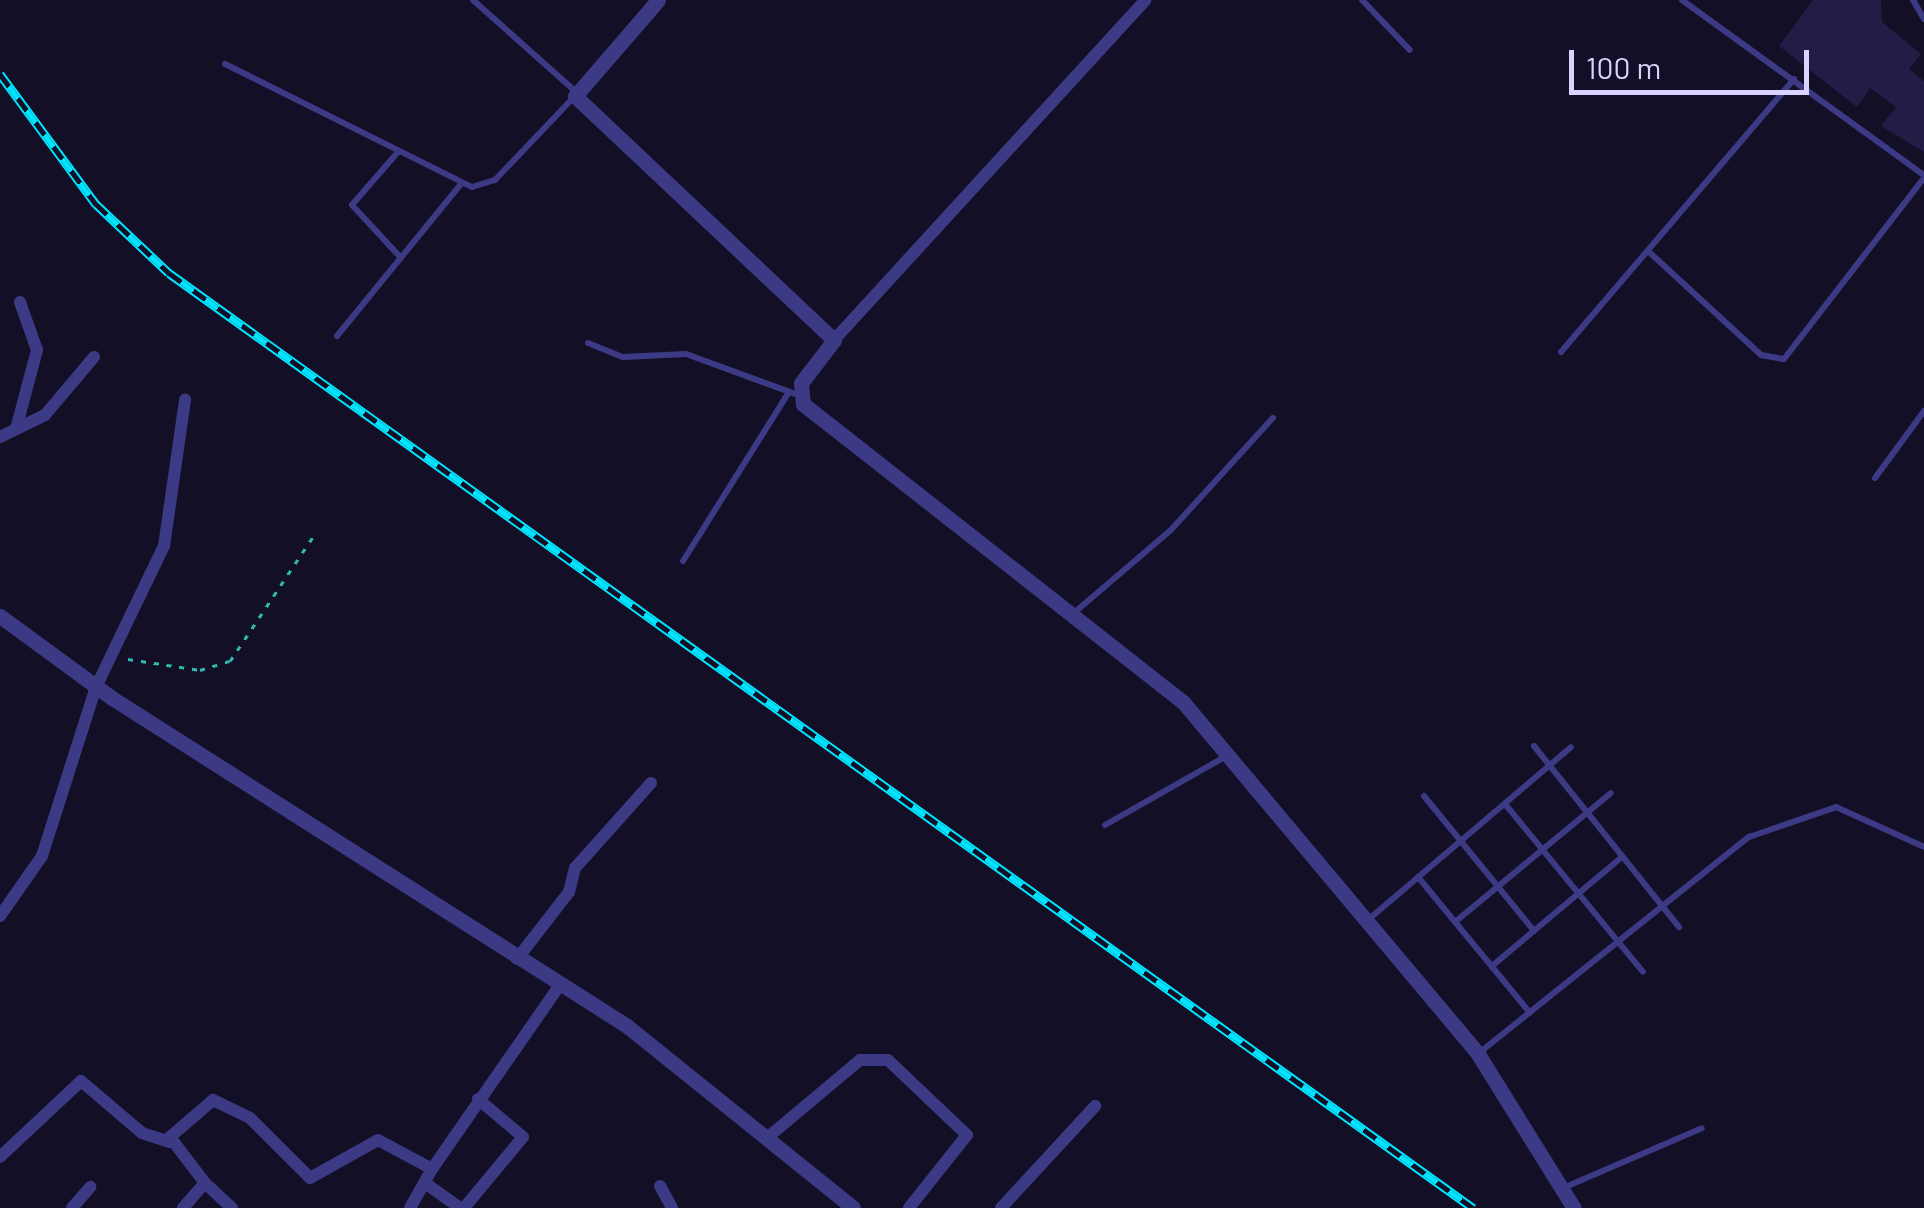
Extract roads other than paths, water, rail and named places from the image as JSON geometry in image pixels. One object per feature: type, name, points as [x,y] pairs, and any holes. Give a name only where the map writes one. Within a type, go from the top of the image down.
[{"type":"street","points":[[658,0],[575,93],[834,340]]},
{"type":"street","points":[[1146,0],[834,340],[794,393],[1172,692],[1369,919],[1478,1054],[1574,1208]]},
{"type":"street","points":[[16,429],[36,350],[20,302]]},
{"type":"street","points":[[0,437],[45,415],[94,357]]},
{"type":"street","points":[[0,916],[42,856],[96,687],[164,546],[185,400]]},
{"type":"street","points":[[0,616],[96,687],[638,1034],[854,1208]]},
{"type":"street","points":[[518,959],[569,892],[579,863],[651,783]]},
{"type":"street","points":[[410,1208],[478,1099],[560,985]]},
{"type":"street","points":[[767,1138],[860,1060],[888,1060],[967,1136],[909,1208]]},
{"type":"street","points":[[0,1157],[81,1081],[142,1134],[170,1142],[205,1184],[232,1208]]},
{"type":"street","points":[[425,1182],[462,1208],[523,1137],[478,1099]]},
{"type":"street","points":[[170,1142],[219,1100],[310,1178],[378,1140],[432,1169]]},
{"type":"street","points":[[1001,1208],[1095,1106]]},
{"type":"street","points":[[183,1208],[205,1184]]},
{"type":"street","points":[[660,1186],[672,1208]]},
{"type":"street","points":[[72,1208],[90,1187]]},
{"type":"lane","points":[[224,64],[462,183],[495,180],[575,93],[473,0]]},
{"type":"lane","points":[[1362,0],[1410,50]]},
{"type":"lane","points":[[1648,250],[1761,355],[1784,359],[1924,176],[1682,0]]},
{"type":"lane","points":[[1913,0],[1924,19]]},
{"type":"lane","points":[[1561,352],[1794,78]]},
{"type":"lane","points":[[398,152],[352,205],[401,258]]},
{"type":"lane","points":[[337,336],[462,183]]},
{"type":"lane","points":[[588,343],[624,357],[686,354],[794,393],[683,561]]},
{"type":"lane","points":[[1875,478],[1924,412]]},
{"type":"lane","points":[[1075,612],[1170,531],[1273,418]]},
{"type":"lane","points":[[1534,746],[1679,928]]},
{"type":"lane","points":[[1369,919],[1571,747]]},
{"type":"lane","points":[[1104,825],[1229,754]]},
{"type":"lane","points":[[1456,922],[1611,793]]},
{"type":"lane","points":[[1424,796],[1534,931]]},
{"type":"lane","points":[[1506,804],[1643,972]]},
{"type":"lane","points":[[1478,1054],[1741,842],[1836,807],[1924,847]]},
{"type":"lane","points":[[1492,966],[1622,857]]},
{"type":"lane","points":[[1418,877],[1530,1013]]},
{"type":"lane","points":[[1562,1188],[1702,1128]]},
{"type":"railway","points":[[0,74],[96,204],[169,273],[1473,1208]]}]
